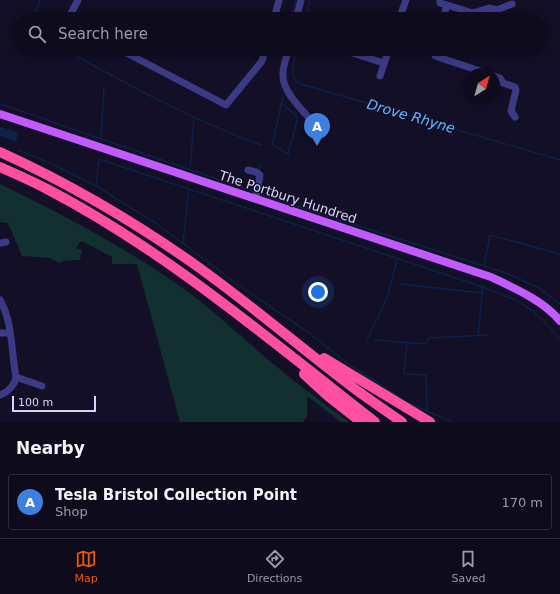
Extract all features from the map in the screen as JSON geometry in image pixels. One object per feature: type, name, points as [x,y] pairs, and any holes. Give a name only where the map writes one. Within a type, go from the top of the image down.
[{"type":"highway","points":[[0,152],[52,177],[114,212],[194,265],[355,389],[402,422]]},
{"type":"highway","points":[[0,167],[47,189],[105,222],[186,275],[376,422]]},
{"type":"highway","points":[[253,327],[328,396],[361,422]]},
{"type":"highway","points":[[300,346],[335,365],[430,422]]},
{"type":"main road","name":"The Portbury Hundred","points":[[0,114],[491,277],[522,292],[546,308],[560,321]]},
{"type":"street","points":[[72,12],[78,0]]},
{"type":"street","points":[[276,12],[280,0]]},
{"type":"street","points":[[298,12],[301,0]]},
{"type":"street","points":[[402,12],[406,0]]},
{"type":"street","points":[[440,0],[440,2],[447,5],[470,12]]},
{"type":"street","points":[[476,12],[489,8],[497,10],[512,4]]},
{"type":"street","points":[[445,12],[447,5]]},
{"type":"street","points":[[132,56],[226,105],[262,61],[263,56]]},
{"type":"street","points":[[287,56],[283,77],[286,87],[308,117]]},
{"type":"street","points":[[364,56],[384,63]]},
{"type":"street","points":[[380,76],[386,56]]},
{"type":"street","points":[[435,56],[471,68]]},
{"type":"street","points":[[500,78],[503,83],[515,87],[516,90],[511,111],[515,116]]},
{"type":"street","points":[[248,170],[256,172],[260,175],[256,198]]},
{"type":"street","points":[[0,300],[6,313],[16,376],[13,385],[0,395]]},
{"type":"street","points":[[0,333],[10,333]]},
{"type":"street","points":[[16,376],[42,386]]},
{"type":"green space","points":[[0,184],[98,235],[169,278],[201,302],[285,374],[349,422],[341,422],[307,396],[307,416],[303,422],[180,422],[137,264],[112,264],[112,257],[82,241],[76,248],[82,250],[80,260],[62,261],[60,263],[49,258],[22,256],[8,223],[0,222]]},
{"type":"water","points":[[0,127],[18,132],[16,142],[0,136]]},
{"type":"waterway","points":[[36,12],[40,0]]},
{"type":"waterway","points":[[293,12],[296,0]]},
{"type":"waterway","name":"Drove Rhyne","points":[[307,12],[310,0]]},
{"type":"waterway","points":[[77,56],[136,89],[185,113],[210,125],[261,145]]},
{"type":"waterway","points":[[282,61],[283,56]]},
{"type":"waterway","name":"Drove Rhyne","points":[[296,56],[293,75],[298,83],[560,160]]},
{"type":"waterway","points":[[101,139],[104,87]]},
{"type":"waterway","points":[[281,103],[296,115],[297,121],[288,154],[273,145],[273,142],[283,96]]},
{"type":"waterway","points":[[0,104],[255,192]]},
{"type":"waterway","points":[[190,169],[194,119]]},
{"type":"waterway","points":[[18,150],[52,164],[96,186],[157,224],[237,284],[308,332],[347,363],[406,402],[452,422]]},
{"type":"waterway","points":[[96,186],[99,159],[483,287],[520,302],[545,322],[560,340]]},
{"type":"waterway","points":[[259,171],[260,164]]},
{"type":"waterway","points":[[183,243],[189,189]]},
{"type":"waterway","points":[[259,194],[506,273],[539,288],[560,304]]},
{"type":"waterway","points":[[484,266],[490,235],[560,254]]},
{"type":"waterway","points":[[367,340],[387,298],[397,260]]},
{"type":"waterway","points":[[400,284],[482,293]]},
{"type":"waterway","points":[[478,335],[483,287]]},
{"type":"waterway","points":[[376,340],[425,344],[428,338],[488,335]]},
{"type":"waterway","points":[[407,343],[404,374],[426,375],[427,411]]},
{"type":"place","name":"Tesla Bristol Collection Point","points":[[317,146]]}]
